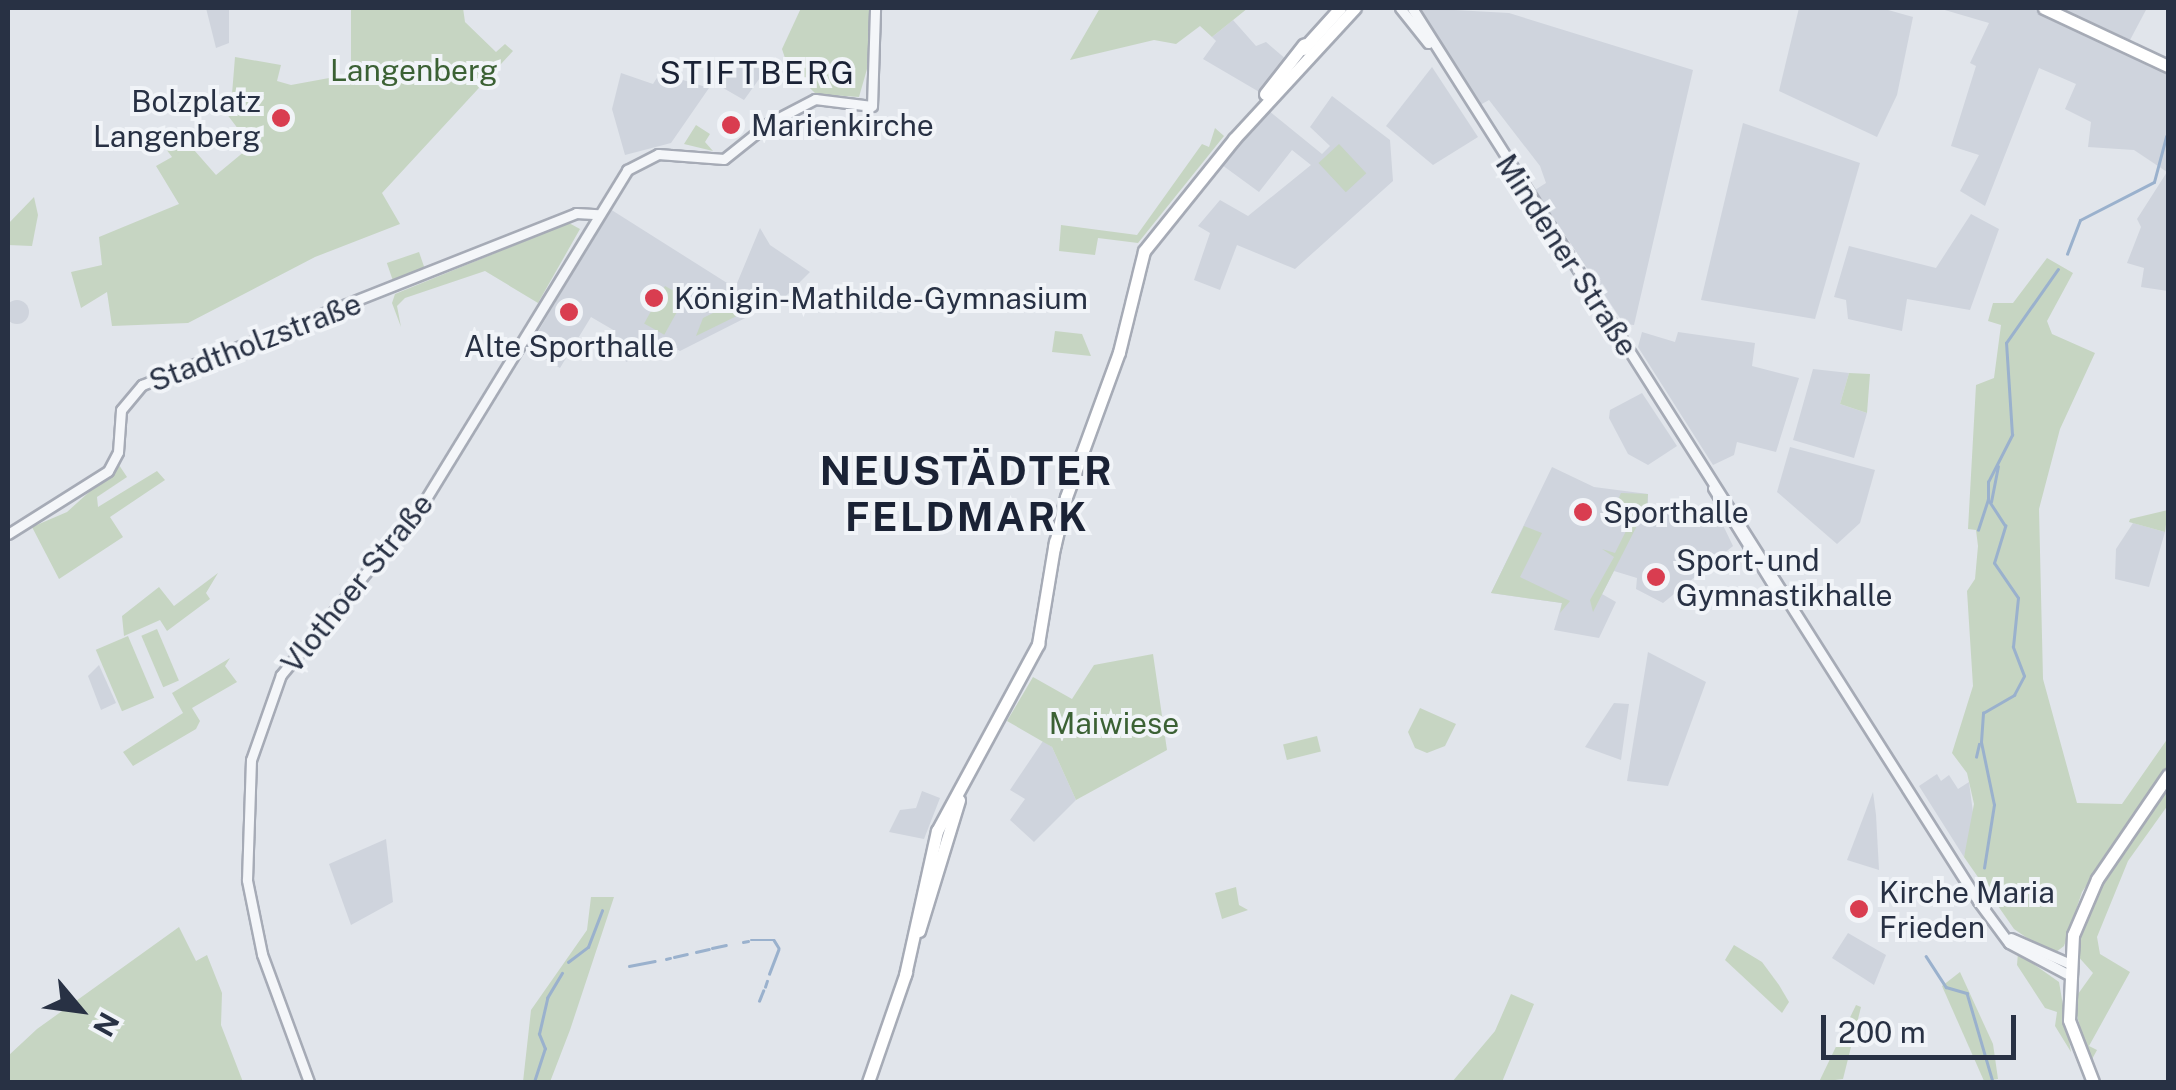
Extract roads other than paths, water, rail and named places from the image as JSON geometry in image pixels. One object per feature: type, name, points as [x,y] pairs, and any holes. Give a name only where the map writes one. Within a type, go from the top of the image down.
[{"type":"main road","points":[[1265,94],[1340,8]]},
{"type":"main road","points":[[1256,114],[1355,8]]},
{"type":"main road","points":[[2044,8],[2168,66]]},
{"type":"main road","points":[[868,1082],[904,975],[935,838],[1039,640],[1054,548],[1094,416],[1119,352],[1144,251],[1256,114],[1320,27]]},
{"type":"main road","points":[[2093,1082],[2069,1020],[2067,969],[2088,894],[2168,775]]},
{"type":"street","name":"Vlothoer Straße","points":[[309,1082],[252,913],[247,827],[259,727],[294,654],[438,481],[598,214],[634,164],[670,154],[724,158],[769,123],[815,100],[872,106],[875,8]]},
{"type":"street","name":"Mindener Straße","points":[[1400,8],[1436,52]]},
{"type":"street","name":"Mindener Straße","points":[[1412,8],[1436,52],[1998,928],[2067,969]]},
{"type":"street","name":"Stadtholzstraße","points":[[8,534],[108,471],[118,452],[121,410],[142,385],[568,217],[598,214]]},
{"type":"street","points":[[568,217],[592,224]]},
{"type":"waterway","points":[[2067,254],[2080,220],[2154,182],[2166,137]]},
{"type":"waterway","points":[[1984,868],[1994,805],[1981,742],[1983,713],[2014,695],[2024,676],[2013,647],[2018,598],[1994,563],[2005,526],[1988,500],[1988,482],[2012,435],[2006,343],[2058,269]]},
{"type":"waterway","points":[[1991,502],[1998,467]]},
{"type":"waterway","points":[[1978,530],[1988,500]]},
{"type":"waterway","points":[[1976,757],[1979,744]]},
{"type":"waterway","points":[[568,962],[588,947],[602,911]]},
{"type":"waterway","points":[[751,940],[774,940],[779,948]]},
{"type":"waterway","points":[[743,942],[748,941]]},
{"type":"waterway","points":[[712,948],[726,945]]},
{"type":"waterway","points":[[696,952],[709,949]]},
{"type":"waterway","points":[[769,974],[778,950]]},
{"type":"waterway","points":[[674,957],[687,954]]},
{"type":"waterway","points":[[1926,956],[1946,987],[1967,993],[1993,1082]]},
{"type":"waterway","points":[[666,959],[670,958]]},
{"type":"waterway","points":[[629,966],[655,961]]},
{"type":"waterway","points":[[534,1082],[545,1049],[539,1034],[547,998],[562,973]]},
{"type":"waterway","points":[[765,987],[767,981]]},
{"type":"waterway","points":[[759,1001],[763,991]]},
{"type":"place","name":"Bolzplatz Langenberg","points":[[281,118]]},
{"type":"place","name":"Marienkirche","points":[[731,125]]},
{"type":"place","name":"Königin-Mathilde-Gymnasium","points":[[654,298]]},
{"type":"place","name":"Alte Sporthalle","points":[[569,312]]},
{"type":"place","name":"Sporthalle","points":[[1583,512]]},
{"type":"place","name":"Sport- und Gymnastikhalle","points":[[1656,577]]},
{"type":"place","name":"Kirche Maria Frieden","points":[[1859,909]]},
{"type":"district","name":"STIFTBERG","points":[[758,73]]},
{"type":"district","name":"NEUSTÄDTER FELDMARK","points":[[967,494]]},
{"type":"park label","name":"Langenberg","points":[[414,70]]},
{"type":"park label","name":"Maiwiese","points":[[1114,723]]}]
